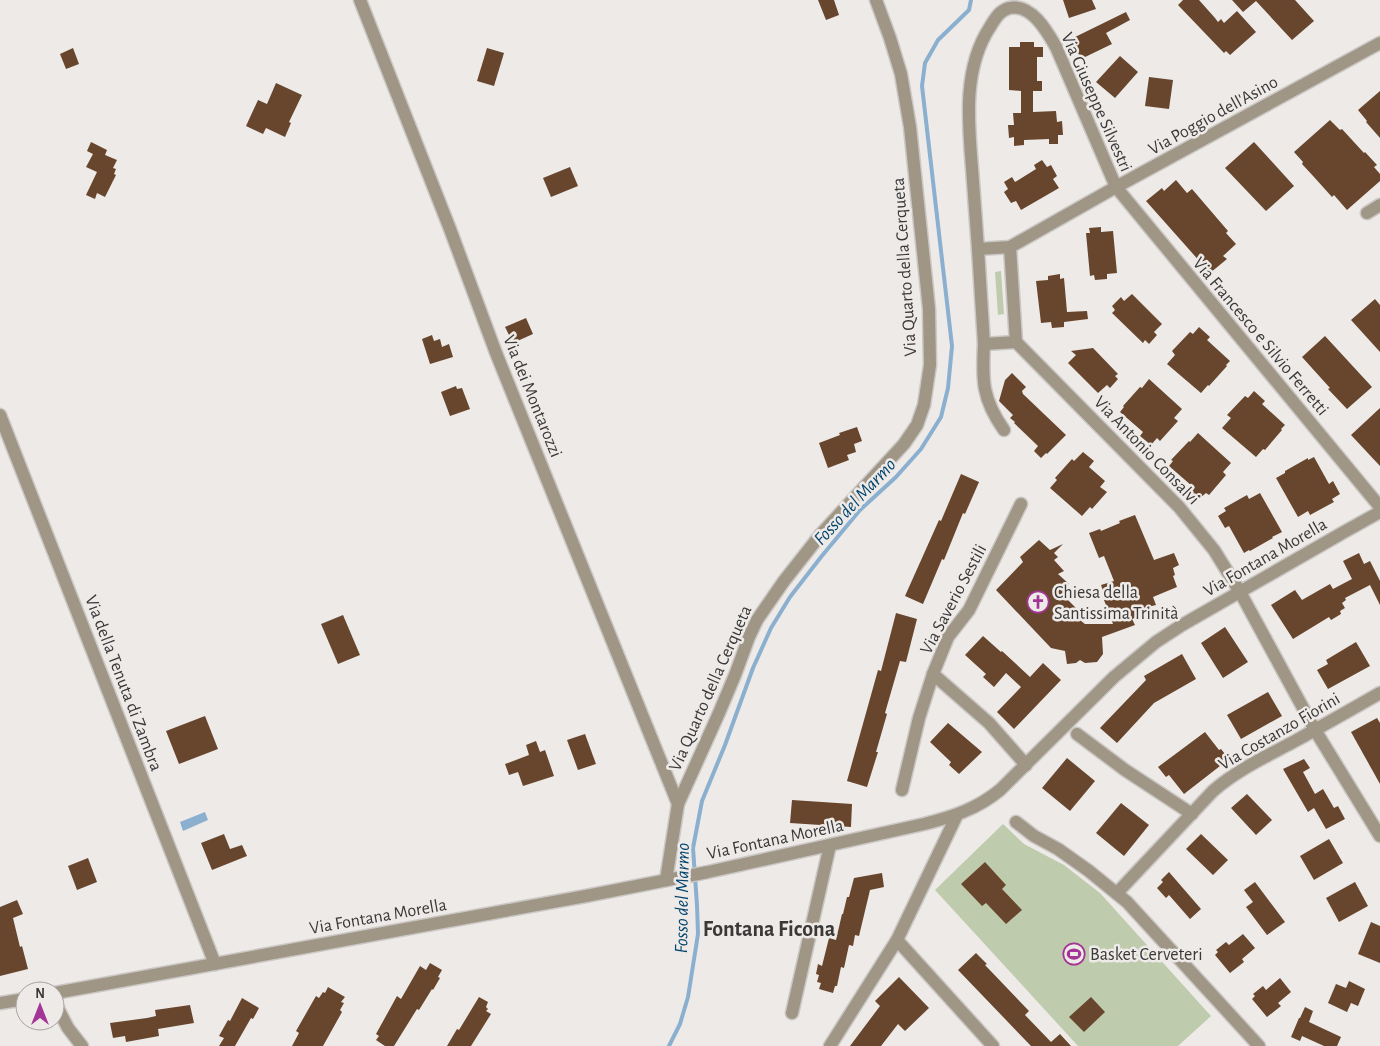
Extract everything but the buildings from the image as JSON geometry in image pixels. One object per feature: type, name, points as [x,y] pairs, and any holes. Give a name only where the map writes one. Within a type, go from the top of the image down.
[{"type":"street","name":"Via dei Montarozzi","points":[[360,0],[440,202],[493,346],[678,804]]},
{"type":"street","name":"Via Quarto della Cerqueta","points":[[672,879],[678,804],[719,713],[749,637],[762,611],[821,534],[904,444],[917,425],[924,405],[930,365],[929,309],[910,127],[901,74],[876,0]]},
{"type":"street","name":"Via Giuseppe Silvestri","points":[[978,249],[969,134],[970,88],[975,59],[981,42],[996,17],[1006,9],[1016,8],[1025,10],[1034,17],[1049,36],[1116,187]]},
{"type":"street","name":"Via Poggio dell'Asino","points":[[1010,247],[1116,187],[1380,44]]},
{"type":"street","name":"Via Francesco e Silvio Ferretti","points":[[1116,187],[1380,507]]},
{"type":"street","points":[[1367,213],[1380,205]]},
{"type":"street","points":[[984,344],[1016,342],[1010,247],[978,249],[985,391],[990,408],[1004,430]]},
{"type":"street","name":"Via Antonio Consalvi","points":[[1016,342],[1179,507],[1214,550],[1240,592],[1315,730],[1380,836]]},
{"type":"street","name":"Via della Tenuta di Zambra","points":[[0,415],[215,964]]},
{"type":"street","name":"Via Saverio Sestili","points":[[1021,504],[969,610],[948,638],[933,674],[989,723],[1026,765]]},
{"type":"street","name":"Via Fontana Morella","points":[[65,991],[708,872],[957,815],[974,808],[990,798],[1026,765],[1114,677],[1147,648],[1172,631],[1380,512]]},
{"type":"street","points":[[902,790],[919,718],[933,674]]},
{"type":"street","name":"Via Costanzo Fiorini","points":[[1117,893],[1213,792],[1231,776],[1380,693]]},
{"type":"street","points":[[1077,734],[1125,770],[1192,814]]},
{"type":"street","points":[[830,1046],[897,940],[957,815]]},
{"type":"street","points":[[1016,822],[1034,836],[1077,862],[1117,893],[1141,916],[1259,1046]]},
{"type":"street","points":[[792,1012],[830,844]]},
{"type":"street","points":[[897,940],[993,1046]]},
{"type":"street","points":[[0,1003],[15,1001]]},
{"type":"street","points":[[65,1022],[82,1046]]},
{"type":"green space","points":[[1001,271],[1004,314],[998,315],[995,272]]},
{"type":"green space","name":"Basket Cerveteri","points":[[1003,824],[1024,844],[1064,865],[1100,893],[1211,1016],[1178,1046],[1078,1046],[935,890]]},
{"type":"water","points":[[205,812],[208,820],[183,831],[180,822]]},
{"type":"waterway","name":"Fosso del Marmo","points":[[669,1046],[680,1024],[688,997],[698,934],[693,848],[702,801],[753,668],[771,628],[790,597],[860,510],[896,477],[921,449],[941,417],[948,388],[952,346],[922,86],[925,63],[938,40],[969,10],[971,0]]},
{"type":"place","name":"Chiesa della Santissima Trinità","points":[[1038,602]]},
{"type":"place","name":"Basket Cerveteri","points":[[1074,954]]},
{"type":"district","name":"Fontana Ficona","points":[[769,928]]}]
